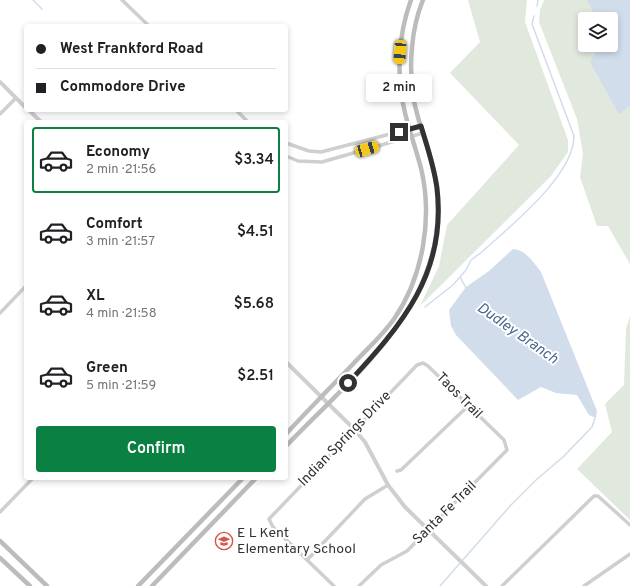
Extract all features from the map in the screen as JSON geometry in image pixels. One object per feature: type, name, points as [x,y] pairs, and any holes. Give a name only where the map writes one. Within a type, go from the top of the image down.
[{"type":"main road","points":[[288,432],[373,344],[394,319],[408,295],[419,265],[426,213],[424,180],[402,94],[400,62],[402,37],[411,0]]},
{"type":"main road","points":[[288,444],[389,339],[405,317],[422,285],[430,264],[434,249],[437,220],[437,189],[432,162],[423,134],[414,96],[411,71],[413,41],[423,0]]},
{"type":"main road","points":[[138,586],[241,480]]},
{"type":"main road","points":[[152,586],[254,480]]},
{"type":"main road","points":[[0,541],[47,586]]},
{"type":"main road","points":[[0,558],[30,586]]},
{"type":"street","points":[[122,0],[146,24]]},
{"type":"street","points":[[0,82],[24,106]]},
{"type":"street","points":[[0,114],[16,98]]},
{"type":"street","points":[[30,112],[39,120]]},
{"type":"street","points":[[238,112],[246,120]]},
{"type":"street","points":[[288,144],[321,152],[421,126]]},
{"type":"street","points":[[288,157],[298,161],[322,162],[423,134]]},
{"type":"street","points":[[321,152],[322,162]]},
{"type":"street","points":[[0,313],[24,288]]},
{"type":"street","name":"Taos Trail","points":[[423,363],[428,366],[493,430]]},
{"type":"street","name":"Indian Springs Drive","points":[[307,560],[273,527],[269,519],[417,365],[423,363]]},
{"type":"street","points":[[288,364],[354,429],[372,453],[388,485],[405,507],[486,586]]},
{"type":"street","points":[[397,471],[401,470],[468,406]]},
{"type":"street","name":"Santa Fe Trail","points":[[359,586],[381,565],[402,554],[428,530],[507,450],[506,443],[493,430]]},
{"type":"street","points":[[0,512],[31,480]]},
{"type":"street","points":[[334,586],[307,560],[354,509],[365,499],[388,485]]},
{"type":"street","points":[[502,586],[590,499],[598,496],[630,525]]},
{"type":"street","points":[[584,586],[630,554]]},
{"type":"shaded area","points":[[468,0],[527,0],[525,22],[568,140],[568,152],[551,176],[420,306],[439,266],[447,225],[519,145],[450,73],[480,42]]},
{"type":"shaded area","points":[[544,0],[630,0],[630,264],[608,226],[597,226],[580,177],[583,154],[577,119],[539,22],[540,10]]},
{"type":"shaded area","points":[[630,316],[630,520],[577,469],[612,432],[605,404],[624,385],[626,329]]},
{"type":"water","points":[[587,0],[630,0],[630,106],[619,114],[590,62],[596,52],[618,52],[618,12],[593,12]]},
{"type":"water","points":[[513,249],[521,251],[525,254],[541,272],[597,411],[596,418],[589,415],[577,395],[556,393],[541,387],[518,400],[456,335],[451,326],[449,310],[466,287],[489,271]]},
{"type":"waterway","points":[[33,0],[42,9]]},
{"type":"waterway","name":"Dudley Branch","points":[[537,6],[538,0]]},
{"type":"waterway","name":"Dudley Branch","points":[[466,288],[460,277],[466,270],[471,260],[508,229],[538,199],[564,167],[571,151],[574,136],[532,24],[534,16]]},
{"type":"waterway","points":[[425,307],[453,285],[459,278]]},
{"type":"waterway","name":"Dudley Branch","points":[[440,586],[511,505],[536,480],[563,457],[592,427],[595,418]]},
{"type":"place","name":"E L Kent Elementary School","points":[[224,541]]},
{"type":"route","points":[[348,383],[389,339],[405,317],[422,285],[434,249],[437,220],[437,189],[432,162],[421,126],[399,132]]}]
